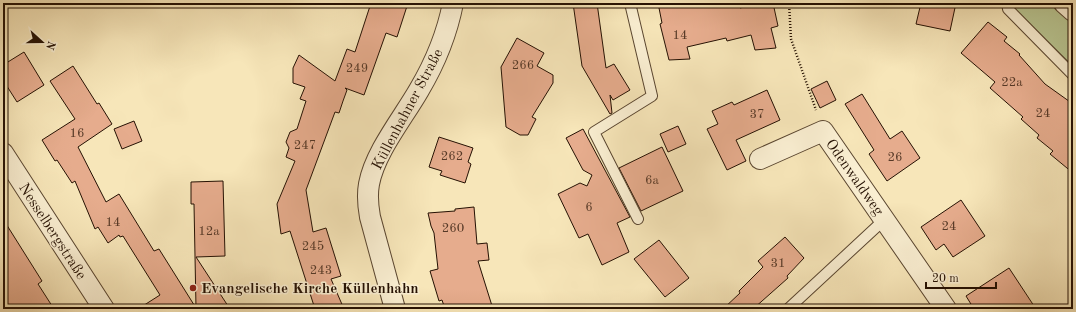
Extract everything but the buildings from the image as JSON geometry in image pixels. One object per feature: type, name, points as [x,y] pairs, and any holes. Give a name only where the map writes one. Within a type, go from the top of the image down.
[{"type":"street","name":"Küllenhahner Straße","points":[[395,309],[370,217],[368,207],[369,184],[376,163],[393,132],[420,90],[441,48],[453,3]]},
{"type":"street","points":[[1064,3],[1073,11]]},
{"type":"street","name":"Odenwaldweg","points":[[760,159],[823,131],[946,309]]},
{"type":"street","name":"Nesselbergstraße","points":[[3,153],[104,309]]},
{"type":"lane","points":[[630,3],[652,96],[594,132],[638,220]]},
{"type":"lane","points":[[1007,3],[1008,9],[1073,75]]},
{"type":"lane","name":"Odenwaldweg","points":[[788,309],[885,219]]},
{"type":"path","points":[[789,3],[791,39],[823,131]]},
{"type":"green space","points":[[1013,3],[1052,3],[1073,19],[1073,66],[1014,8]]},
{"type":"place","name":"Evangelische Kirche Küllenhahn","points":[[193,288]]}]
